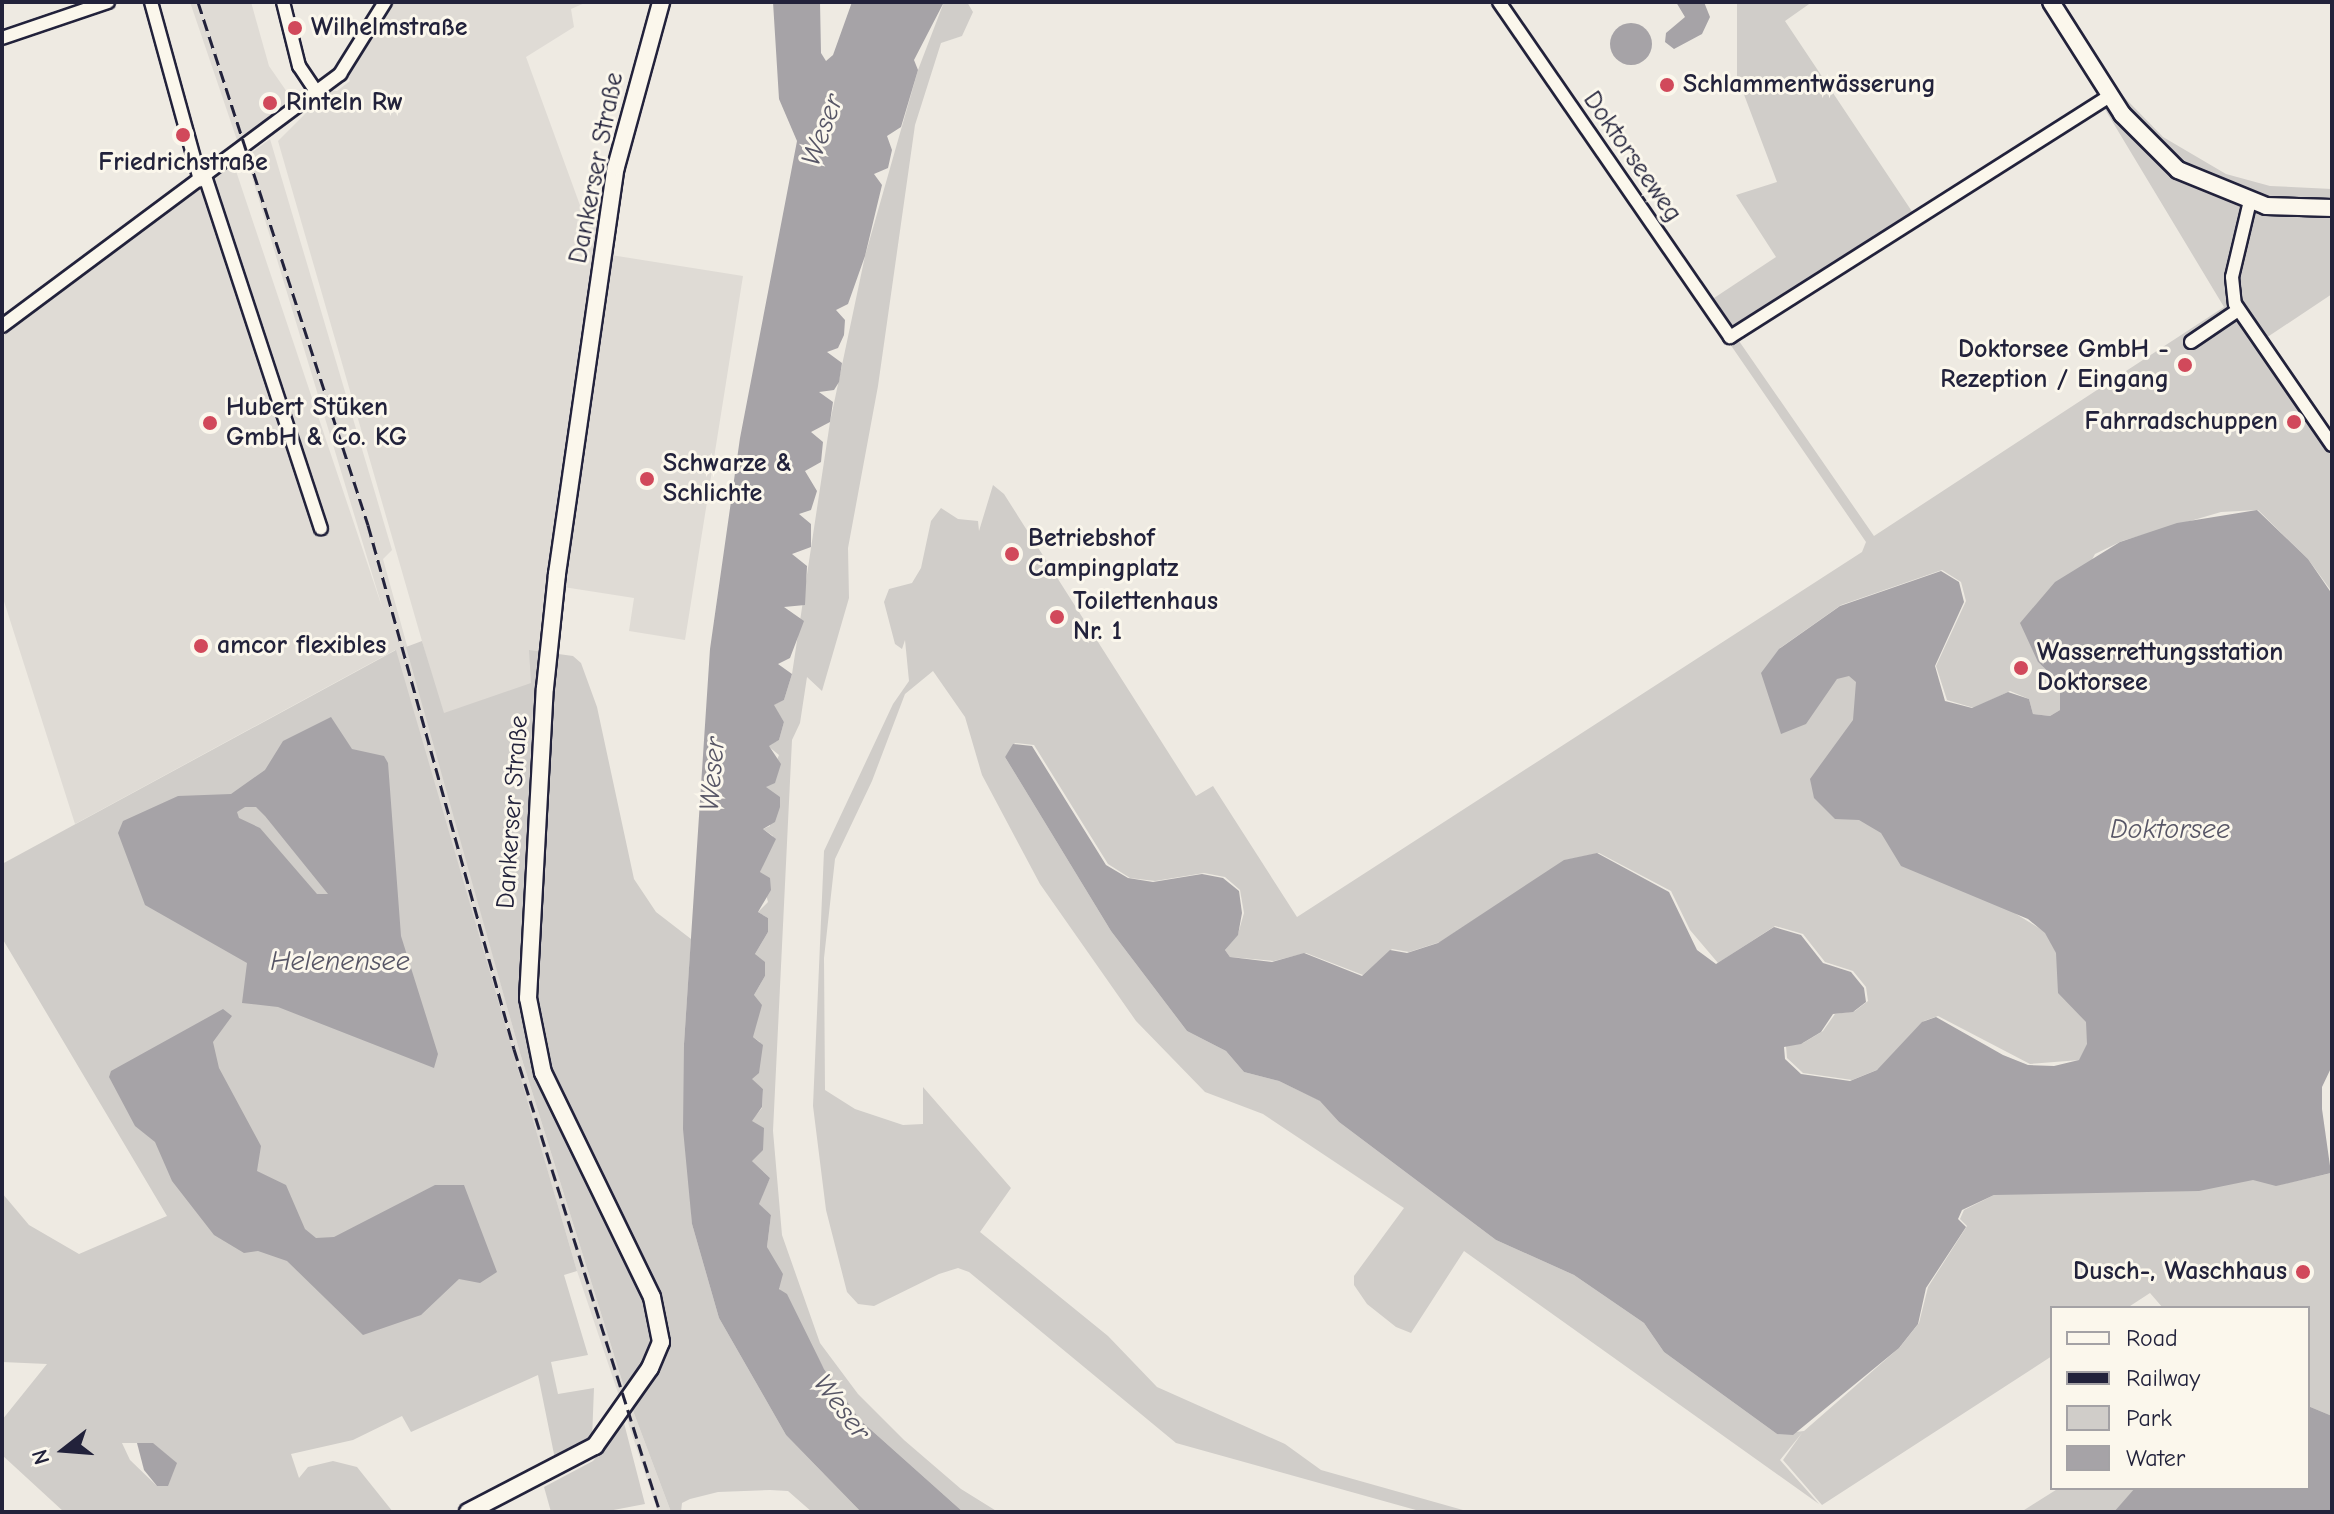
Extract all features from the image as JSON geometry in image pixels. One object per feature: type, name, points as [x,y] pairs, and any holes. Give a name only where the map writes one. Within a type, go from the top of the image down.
[{"type":"main road","name":"Dankerser Straße","points":[[468,1512],[595,1446],[650,1368],[661,1342],[652,1297],[543,1073],[528,998],[545,688],[557,574],[616,167],[661,2]]},
{"type":"main road","points":[[2051,2],[2110,96],[2142,140],[2178,170],[2250,201],[2292,209],[2332,208]]},
{"type":"street","points":[[2,38],[108,2]]},
{"type":"street","points":[[151,2],[203,178],[321,528]]},
{"type":"street","points":[[283,2],[299,66],[317,93]]},
{"type":"street","points":[[2,326],[340,74],[385,2]]},
{"type":"street","name":"Doktorseeweg","points":[[1499,2],[1730,337],[2110,96]]},
{"type":"street","points":[[2250,201],[2232,277],[2238,310],[2332,445]]},
{"type":"street","points":[[2191,342],[2238,310]]},
{"type":"shaded area","points":[[190,2],[251,2],[269,66],[296,105],[239,146]]},
{"type":"shaded area","points":[[393,2],[587,2],[571,9],[574,27],[526,57],[585,219],[598,218],[532,708],[443,714],[278,141],[329,90],[337,91],[350,81],[347,75]]},
{"type":"shaded area","points":[[270,139],[392,550],[383,559],[520,1053],[623,1384],[671,1512],[658,1512],[577,1271],[395,650],[75,824],[2,595],[2,332],[233,162],[383,610],[246,157]]},
{"type":"shaded area","points":[[611,255],[743,276],[685,640],[629,631],[634,598],[557,586]]},
{"type":"green space","points":[[944,2],[967,2],[973,12],[962,36],[941,43],[915,125],[878,386],[848,548],[849,598],[822,691],[807,677],[800,723],[792,740],[773,1131],[782,1235],[820,1343],[858,1394],[904,1440],[961,1489],[998,1512],[963,1512],[860,1420],[824,1369],[779,1288],[767,1247],[771,1215],[758,1204],[770,1178],[752,1161],[751,1121],[762,1108],[763,1089],[751,1079],[760,1042],[753,1037],[754,995],[765,976],[755,954],[768,932],[768,918],[758,912],[768,902],[760,872],[773,836],[763,829],[770,826],[766,787],[779,755],[768,746],[779,740],[784,722],[773,705],[784,700],[792,674],[830,422],[865,256],[918,70]]},
{"type":"green space","points":[[1495,2],[1509,5],[1711,300],[1776,257],[1736,195],[1777,182],[1737,76],[1737,2],[1812,2],[1785,21],[1915,216],[1742,323],[1739,341],[1874,536],[2224,307],[2103,106],[2122,95],[2163,137],[2226,174],[2270,186],[2332,189],[2332,294],[2266,338],[2332,431],[2332,592],[2308,559],[2258,510],[2221,512],[2122,541],[2095,554],[2038,662],[2060,683],[2060,710],[2050,716],[2033,714],[2029,699],[2010,691],[1974,708],[1947,700],[1936,666],[1966,601],[1961,582],[1942,570],[1841,605],[1780,648],[1836,675],[1850,671],[1860,680],[1861,819],[2047,933],[2088,1021],[2089,1043],[2080,1060],[2030,1064],[1938,1016],[1924,1021],[1879,1069],[1852,1080],[1803,1073],[1787,1058],[1786,1046],[1803,1043],[1823,1031],[1835,1014],[1855,1011],[1868,1001],[1866,987],[1853,971],[1825,962],[1803,934],[1775,926],[1718,963],[1690,930],[1671,891],[1599,853],[1566,860],[1440,942],[1409,952],[1392,949],[1363,975],[1306,953],[1274,961],[1230,957],[1225,950],[1238,934],[1244,913],[1240,890],[1225,877],[1204,873],[1155,881],[1130,878],[1108,864],[1034,745],[1015,743],[1005,757],[1111,931],[1187,1031],[1226,1051],[1244,1072],[1279,1081],[1321,1101],[1339,1122],[1496,1240],[1574,1275],[1644,1323],[1664,1352],[1777,1434],[1804,1431],[1900,1347],[1919,1323],[1928,1287],[1967,1226],[1960,1219],[1964,1210],[1996,1194],[2255,1179],[2278,1185],[2332,1173],[2332,1416],[2310,1407],[2310,1306],[2161,1306],[2150,1293],[2130,1306],[2050,1306],[2050,1357],[1822,1505],[1783,1460],[1802,1433],[1780,1460],[1819,1504],[1464,1251],[1411,1333],[1396,1327],[1367,1304],[1354,1285],[1354,1276],[1404,1208],[1263,1114],[1205,1092],[1136,1021],[1040,884],[982,775],[965,717],[933,671],[905,694],[872,781],[835,859],[824,958],[825,1090],[855,1109],[903,1125],[923,1124],[923,1087],[1011,1188],[980,1232],[1108,1336],[1157,1387],[1285,1444],[1321,1470],[1470,1512],[1423,1512],[1176,1443],[969,1272],[958,1268],[874,1306],[858,1304],[847,1292],[826,1210],[813,1106],[824,851],[893,704],[909,681],[905,640],[902,649],[895,644],[884,602],[889,589],[912,583],[921,568],[931,521],[941,508],[958,519],[978,521],[979,531],[993,485],[1004,494],[1196,796],[1213,786],[1297,917],[1862,552],[1866,542]]},
{"type":"green space","points":[[422,641],[444,713],[531,683],[529,650],[573,656],[581,663],[597,707],[634,879],[656,912],[691,939],[684,1044],[692,1224],[719,1318],[786,1435],[861,1512],[812,1512],[788,1491],[770,1490],[718,1492],[690,1499],[682,1503],[681,1512],[671,1512],[623,1384],[520,1053],[406,647]]},
{"type":"green space","name":"Helenensee","points":[[396,650],[577,1271],[564,1275],[588,1355],[551,1362],[558,1394],[594,1388],[592,1439],[556,1464],[538,1375],[411,1432],[402,1416],[353,1440],[291,1454],[299,1478],[308,1467],[333,1461],[357,1467],[393,1512],[64,1512],[2,1455],[2,1420],[47,1364],[2,1362],[2,1193],[29,1225],[79,1254],[167,1216],[2,938],[2,864]],"holes":[[[122,1443],[153,1443],[157,1486],[130,1460]]]},
{"type":"green space","points":[[624,1423],[645,1504],[603,1512],[551,1512],[544,1487],[593,1461]]},
{"type":"green space","points":[[2056,1490],[2136,1490],[2118,1512],[2021,1512]]},
{"type":"water","name":"Weser","points":[[773,2],[820,2],[821,53],[826,61],[833,55],[852,2],[944,2],[914,60],[918,70],[901,127],[887,136],[892,150],[888,168],[874,174],[882,185],[865,256],[848,304],[836,310],[845,320],[844,335],[838,348],[827,352],[842,363],[839,382],[834,390],[819,392],[833,402],[830,422],[811,432],[823,442],[821,462],[805,471],[817,491],[811,510],[799,514],[811,524],[811,547],[792,554],[807,566],[805,605],[784,607],[804,621],[790,658],[778,664],[792,674],[784,700],[774,705],[784,722],[779,740],[769,746],[781,764],[775,783],[766,787],[780,797],[780,807],[775,822],[763,829],[776,839],[760,872],[770,878],[771,890],[758,912],[768,918],[768,932],[755,954],[765,962],[765,976],[754,995],[762,1005],[753,1037],[763,1045],[759,1073],[752,1079],[763,1089],[762,1107],[752,1121],[764,1128],[763,1150],[752,1161],[770,1178],[759,1204],[771,1215],[767,1247],[783,1274],[779,1289],[787,1294],[824,1369],[860,1420],[963,1512],[861,1512],[786,1435],[719,1318],[692,1224],[683,1129],[684,1044],[710,649],[740,438],[797,141],[779,99]]},
{"type":"water","points":[[1676,2],[1704,2],[1710,17],[1702,34],[1674,49],[1665,42],[1666,33],[1685,17]]},
{"type":"water","points":[[1631,23],[1646,29],[1652,44],[1646,59],[1631,65],[1616,59],[1610,44],[1616,29]]},
{"type":"water","name":"Doktorsee","points":[[2257,510],[2308,559],[2332,594],[2332,1066],[2322,1087],[2331,1173],[2276,1186],[2253,1180],[2199,1191],[1994,1195],[1962,1210],[1958,1219],[1966,1227],[1926,1288],[1918,1324],[1899,1348],[1793,1435],[1777,1434],[1664,1352],[1644,1323],[1574,1275],[1496,1240],[1339,1122],[1320,1101],[1279,1081],[1244,1072],[1226,1051],[1187,1031],[1111,931],[1005,757],[1013,744],[1032,746],[1106,865],[1128,878],[1153,882],[1202,874],[1223,878],[1239,891],[1242,913],[1238,935],[1225,950],[1230,957],[1272,962],[1304,953],[1362,976],[1390,950],[1407,953],[1438,943],[1564,860],[1597,853],[1669,892],[1697,950],[1716,964],[1774,927],[1801,935],[1823,963],[1851,972],[1864,988],[1866,1002],[1853,1012],[1833,1014],[1821,1032],[1801,1044],[1784,1047],[1785,1059],[1801,1074],[1850,1081],[1877,1070],[1922,1022],[1936,1017],[2003,1055],[2028,1065],[2054,1066],[2079,1060],[2087,1044],[2086,1022],[2058,993],[2056,953],[2045,933],[2028,919],[1901,866],[1881,833],[1859,820],[1835,819],[1814,798],[1810,779],[1853,720],[1856,682],[1849,676],[1837,679],[1806,724],[1781,734],[1761,673],[1779,649],[1840,606],[1941,571],[1959,582],[1964,602],[1935,666],[1945,701],[1972,708],[2008,692],[2029,699],[2033,714],[2050,716],[2060,710],[2060,683],[2038,662],[2020,623],[2055,582],[2120,542],[2177,523]]},
{"type":"water","name":"Helenensee","points":[[331,717],[352,749],[384,756],[388,763],[401,936],[438,1054],[434,1068],[278,1007],[242,1003],[247,963],[145,905],[118,833],[123,821],[178,796],[231,794],[265,770],[283,741]],"holes":[[[245,807],[256,807],[265,816],[328,894],[317,894],[260,828],[239,818],[237,812]]]},
{"type":"water","name":"Helenensee","points":[[223,1009],[232,1016],[213,1042],[219,1068],[261,1146],[257,1171],[286,1185],[305,1229],[316,1238],[334,1237],[435,1185],[464,1185],[497,1272],[480,1283],[459,1279],[421,1315],[363,1335],[287,1261],[258,1251],[244,1253],[214,1235],[172,1181],[155,1142],[135,1126],[109,1077],[111,1071]]},
{"type":"water","points":[[2310,1407],[2332,1416],[2332,1512],[2114,1512],[2133,1490],[2310,1490]]},
{"type":"water","points":[[137,1443],[153,1443],[177,1463],[168,1486],[157,1486],[144,1470]]},
{"type":"railway","points":[[198,2],[368,525],[514,1049],[660,1512]]},
{"type":"place","name":"Wilhelmstraße","points":[[295,28]]},
{"type":"place","name":"Schlammentwässerung","points":[[1667,85]]},
{"type":"place","name":"Rinteln Rw","points":[[270,103]]},
{"type":"place","name":"Friedrichstraße","points":[[183,135]]},
{"type":"place","name":"Doktorsee GmbH - Rezeption / Eingang","points":[[2185,365]]},
{"type":"place","name":"Fahrradschuppen","points":[[2294,422]]},
{"type":"place","name":"Hubert Stüken GmbH & Co. KG","points":[[210,423]]},
{"type":"place","name":"Schwarze & Schlichte","points":[[647,479]]},
{"type":"place","name":"Betriebshof Campingplatz","points":[[1012,554]]},
{"type":"place","name":"Toilettenhaus Nr. 1","points":[[1057,617]]},
{"type":"place","name":"amcor flexibles","points":[[201,646]]},
{"type":"place","name":"Wasserrettungsstation Doktorsee","points":[[2021,668]]},
{"type":"place","name":"Dusch-, Waschhaus","points":[[2303,1272]]}]
